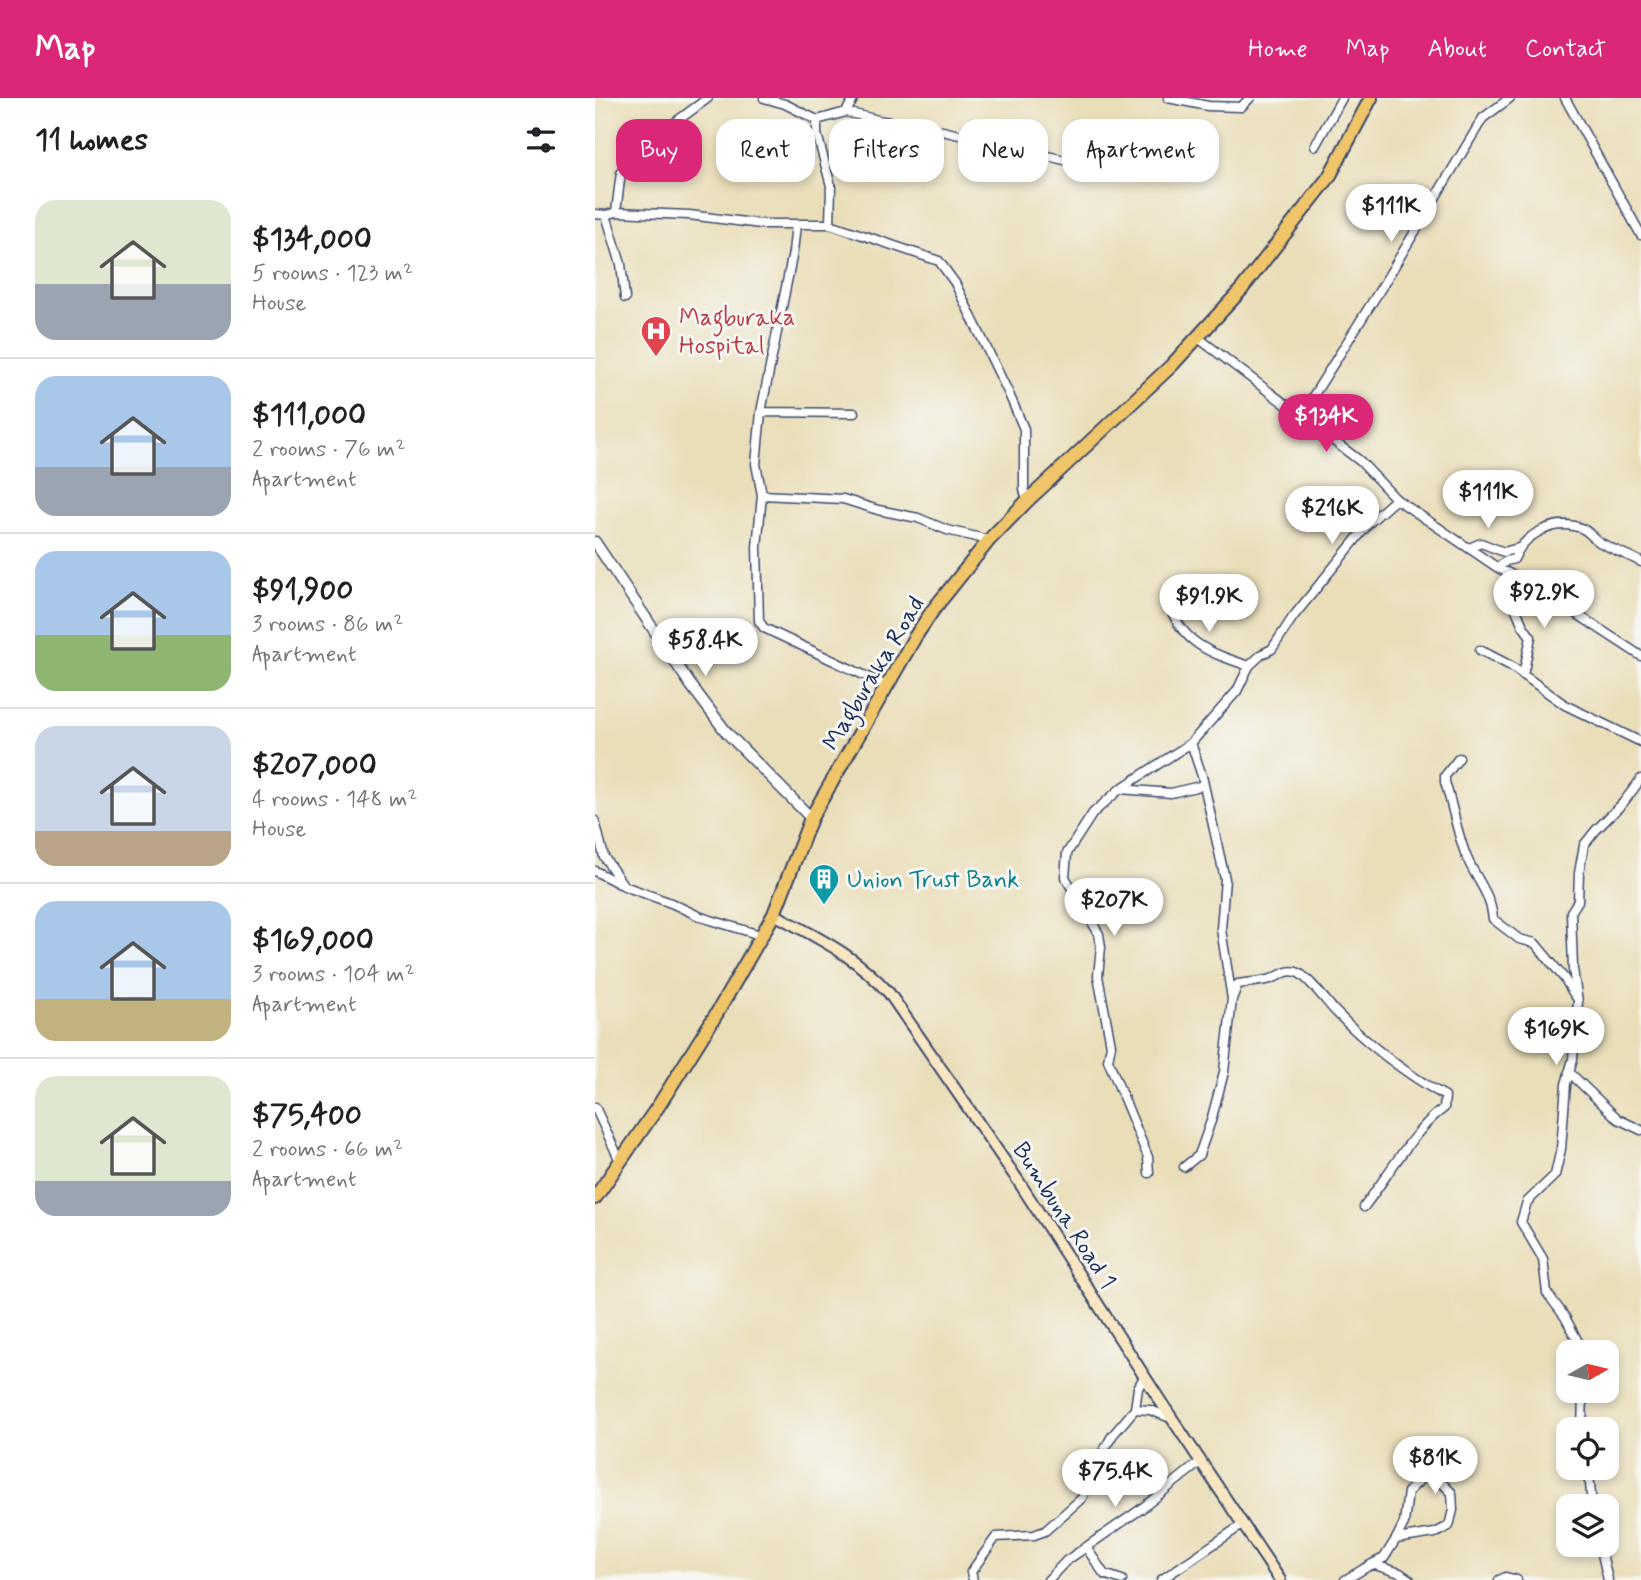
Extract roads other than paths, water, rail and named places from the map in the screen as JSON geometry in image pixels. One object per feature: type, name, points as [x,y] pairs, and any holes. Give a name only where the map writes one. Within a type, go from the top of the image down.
[{"type":"main road","name":"Magburaka Road","points":[[595,1198],[600,1184],[620,1161],[659,1105],[717,1013],[774,914],[811,818],[933,610],[989,540],[1171,366],[1241,290],[1329,177],[1371,98]]},
{"type":"main road","name":"Bumbuna Road 1","points":[[774,914],[851,956],[889,993],[1019,1182],[1144,1377],[1280,1580]]},
{"type":"street","points":[[616,212],[621,172],[630,155],[643,140],[673,124],[708,98]]},
{"type":"street","points":[[764,98],[785,104],[817,120],[846,112],[881,121],[913,124],[1062,159]]},
{"type":"street","points":[[846,112],[854,98]]},
{"type":"street","points":[[1168,98],[1208,106],[1241,107],[1250,98]]},
{"type":"street","points":[[1315,146],[1342,98]]},
{"type":"street","points":[[1300,417],[1483,118],[1510,98]]},
{"type":"street","points":[[1565,98],[1641,235]]},
{"type":"street","points":[[817,120],[817,134],[831,186],[830,224]]},
{"type":"street","points":[[595,214],[616,212],[796,225],[830,224],[939,261],[955,283],[1024,429],[1024,489],[1027,501]]},
{"type":"street","points":[[606,215],[621,264],[625,298]]},
{"type":"street","points":[[796,225],[761,412],[756,464],[762,495],[757,547],[759,621],[764,628],[887,687]]},
{"type":"street","points":[[1197,337],[1360,461],[1396,499],[1498,568],[1531,584],[1641,656]]},
{"type":"street","points":[[761,412],[854,413]]},
{"type":"street","points":[[762,495],[843,499],[989,540]]},
{"type":"street","points":[[1149,1173],[1148,1157],[1108,1060],[1111,1045],[1098,976],[1101,947],[1099,934],[1065,877],[1067,853],[1093,813],[1120,789],[1191,743],[1237,691],[1249,666],[1272,649],[1293,617],[1370,522],[1396,499]]},
{"type":"street","points":[[1469,548],[1481,543],[1504,552],[1518,548],[1543,528],[1562,525],[1583,529],[1598,542],[1641,562]]},
{"type":"street","points":[[595,542],[690,684],[727,733],[811,818]]},
{"type":"street","points":[[1498,568],[1506,561],[1514,559],[1518,548]]},
{"type":"street","points":[[1509,593],[1531,637],[1523,675]]},
{"type":"street","points":[[1168,602],[1173,618],[1195,644],[1249,666]]},
{"type":"street","points":[[1480,650],[1523,675],[1565,705],[1641,742]]},
{"type":"street","points":[[1191,743],[1204,785],[1225,879],[1221,929],[1232,999]]},
{"type":"street","points":[[1458,758],[1445,776],[1445,782],[1467,858],[1484,887],[1492,907],[1493,919],[1520,939],[1535,943],[1564,978],[1578,1002]]},
{"type":"street","points":[[1577,1340],[1565,1317],[1546,1293],[1543,1259],[1521,1222],[1527,1202],[1555,1175],[1561,1149],[1566,1084],[1576,1037],[1578,1002],[1573,969],[1571,912],[1578,901],[1584,845],[1641,779]]},
{"type":"street","points":[[1120,789],[1171,793],[1204,785]]},
{"type":"street","points":[[595,821],[604,857],[624,886]]},
{"type":"street","points":[[595,871],[624,886],[701,917],[760,935]]},
{"type":"street","points":[[1227,970],[1238,984]]},
{"type":"street","points":[[1238,984],[1273,979],[1283,972],[1296,972],[1305,977],[1313,989],[1366,1042],[1445,1096],[1444,1108],[1421,1130],[1364,1208]]},
{"type":"street","points":[[1184,1167],[1199,1155],[1211,1121],[1224,1072],[1232,999],[1238,984]]},
{"type":"street","points":[[1569,1072],[1618,1119],[1641,1130]]},
{"type":"street","points":[[595,1107],[620,1161]]},
{"type":"street","points":[[973,1580],[971,1572],[996,1537],[1034,1535],[1045,1531],[1082,1498],[1108,1442],[1135,1409],[1138,1388],[1144,1377]]},
{"type":"street","points":[[1135,1409],[1150,1410],[1171,1418]]},
{"type":"street","points":[[1048,1580],[1066,1561],[1141,1509],[1201,1462]]},
{"type":"street","points":[[1345,1580],[1384,1558],[1403,1523],[1408,1492],[1423,1477],[1438,1479],[1452,1493],[1453,1510],[1448,1526],[1435,1533],[1396,1539]]},
{"type":"street","points":[[1161,1580],[1242,1525]]},
{"type":"street","points":[[1086,1547],[1104,1574],[1122,1580]]},
{"type":"street","points":[[1603,1557],[1608,1580]]},
{"type":"street","points":[[1372,1564],[1400,1573],[1410,1580]]},
{"type":"street","points":[[1499,1580],[1506,1577],[1517,1580]]},
{"type":"place","name":"Magburaka Hospital","points":[[656,358]]},
{"type":"place","name":"Union Trust Bank","points":[[824,906]]}]
